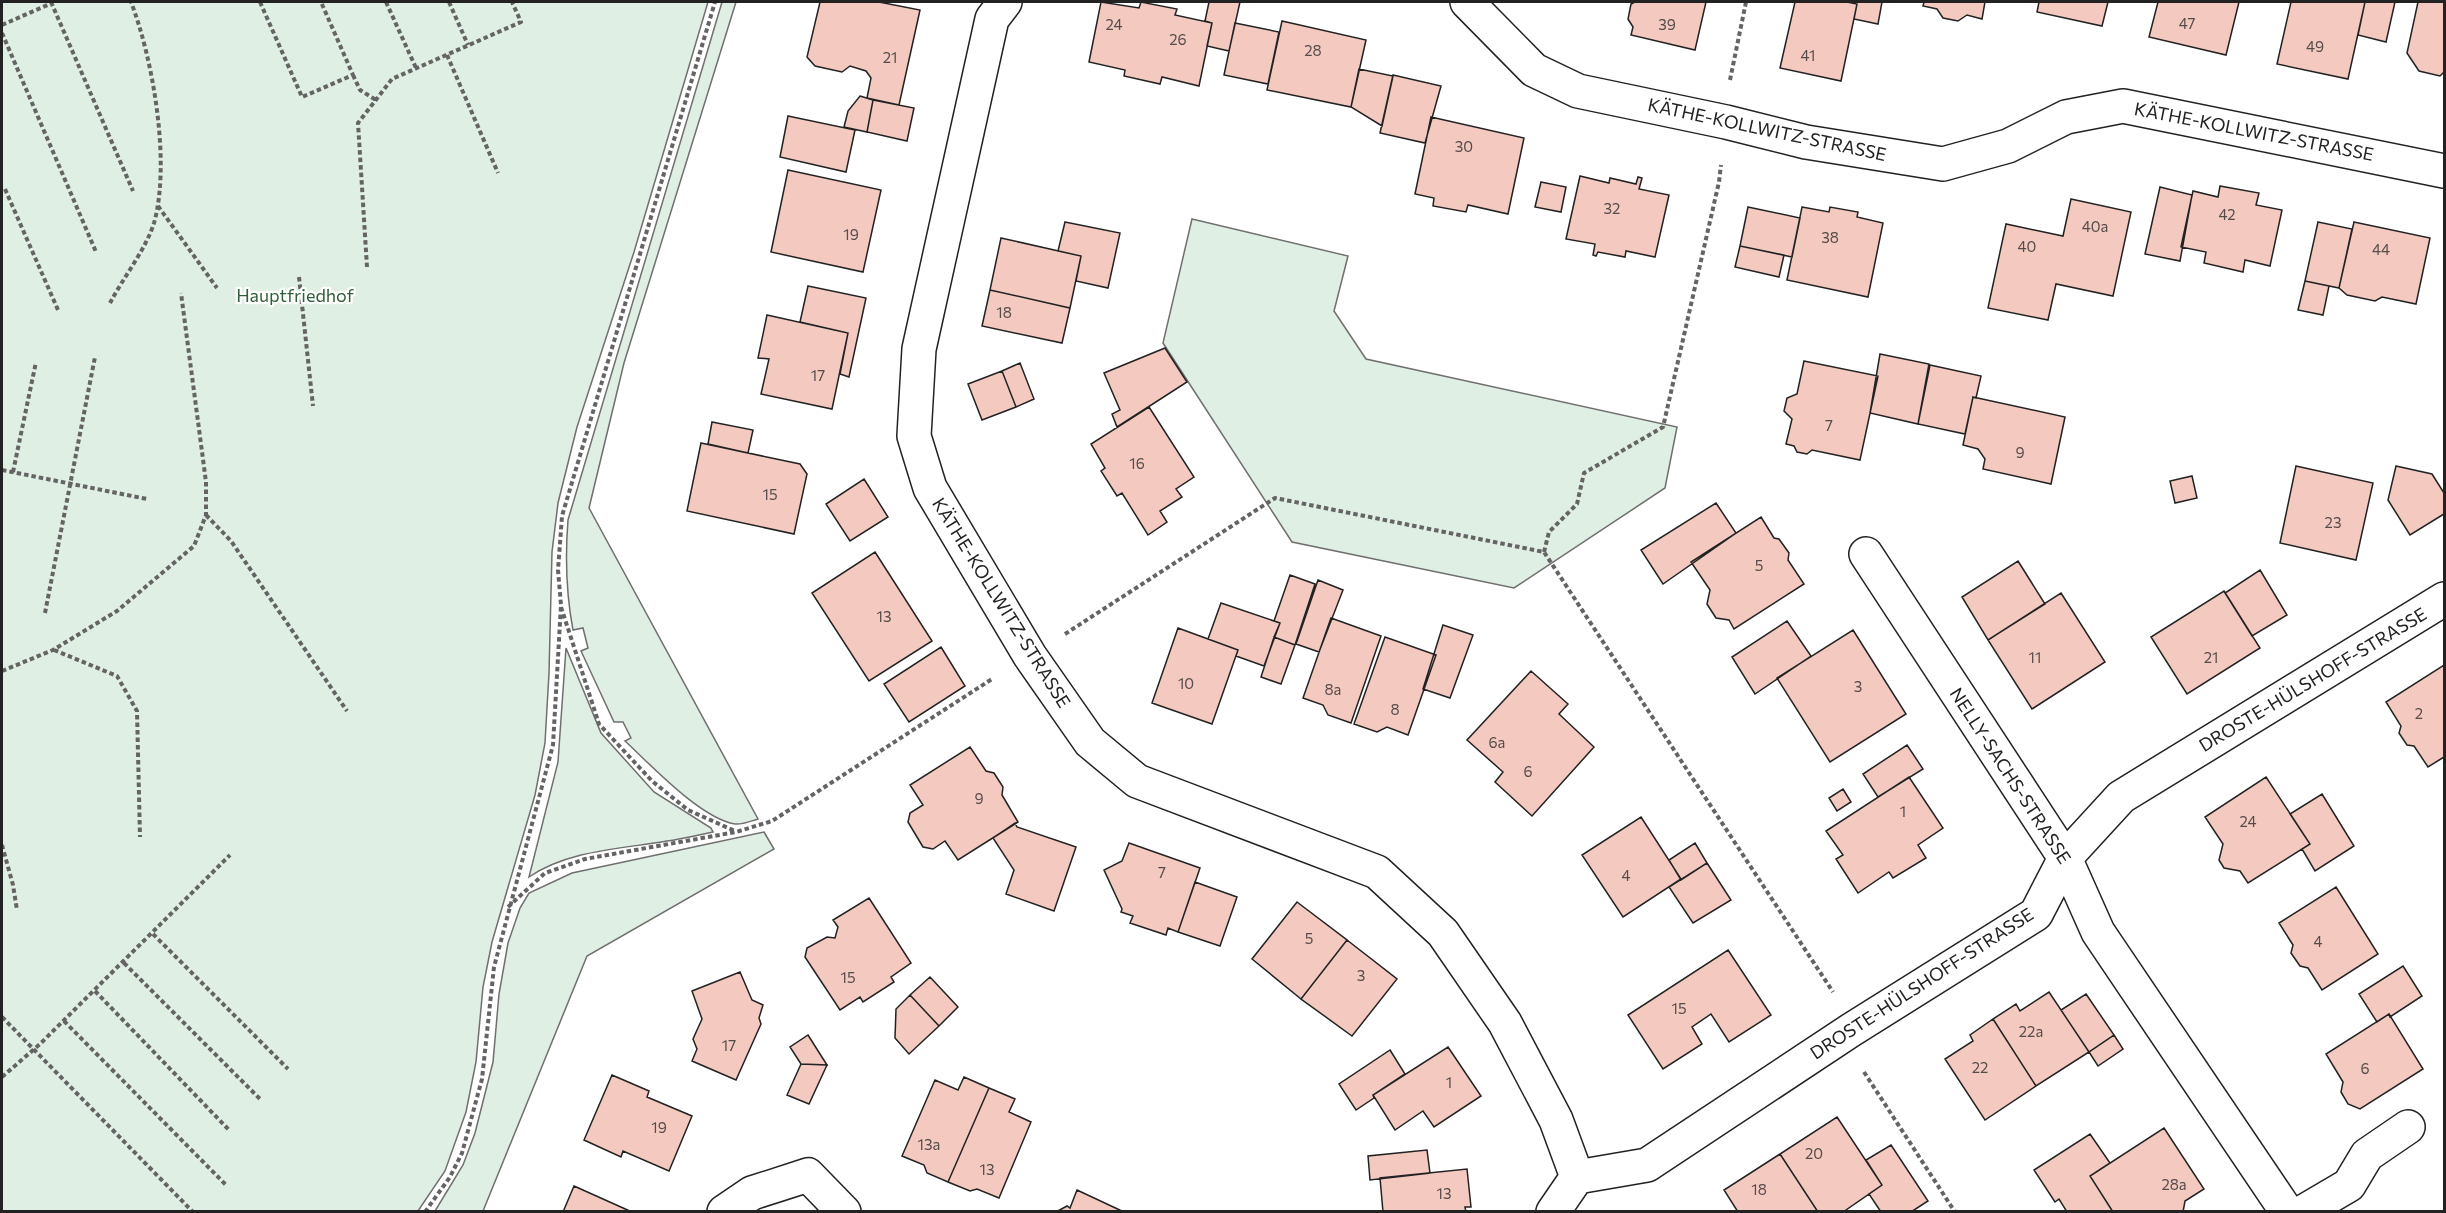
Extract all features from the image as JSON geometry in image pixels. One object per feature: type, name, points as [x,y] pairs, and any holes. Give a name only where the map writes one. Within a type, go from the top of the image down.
[{"type":"street","name":"KÄTHE-KOLLWITZ-STRASSE","points":[[1005,2],[992,19],[919,349],[914,436],[930,488],[1030,656],[1090,742],[1137,781],[1377,872],[1443,933],[1505,1023],[1556,1120],[1577,1177]]},
{"type":"street","name":"KÄTHE-KOLLWITZ-STRASSE","points":[[1467,2],[1534,70],[1578,91],[1725,122],[1806,142],[1943,164],[2008,147],[2066,117],[2123,106],[2445,171]]},
{"type":"street","name":"NELLY-SACHS-STRASSE","points":[[1866,554],[2065,858],[2098,932],[2287,1212]]},
{"type":"street","name":"DROSTE-HÜLSHOFF-STRASSE","points":[[1577,1177],[1647,1165],[1851,1030],[2036,914],[2065,858],[2121,797],[2445,599]]},
{"type":"street","points":[[2303,1212],[2349,1185],[2367,1155],[2408,1127]]},
{"type":"street","points":[[724,1212],[752,1193],[808,1175],[844,1212]]},
{"type":"street","points":[[1553,1212],[1577,1177]]},
{"type":"path","points":[[2,25],[51,2],[133,191]]},
{"type":"path","points":[[110,303],[153,225],[157,206],[159,156],[156,109],[148,60],[131,2]]},
{"type":"path","points":[[260,2],[302,97],[353,75]]},
{"type":"path","points":[[321,2],[360,90],[376,101]]},
{"type":"path","points":[[386,2],[416,68]]},
{"type":"path","points":[[449,2],[468,45]]},
{"type":"path","points":[[367,267],[358,123],[392,79],[521,22],[512,2]]},
{"type":"path","points":[[425,1212],[450,1177],[462,1153],[482,1079],[494,967],[508,907],[554,745],[561,605],[558,570],[562,516],[715,2]]},
{"type":"path","points":[[1544,552],[1549,532],[1577,504],[1584,473],[1663,427],[1719,182],[1731,76],[1746,2]]},
{"type":"path","points":[[2,33],[96,252]]},
{"type":"path","points":[[447,55],[498,173]]},
{"type":"path","points":[[5,189],[58,310]]},
{"type":"path","points":[[157,206],[217,288]]},
{"type":"path","points":[[299,277],[313,406]]},
{"type":"path","points":[[2,671],[53,650],[117,611],[194,546],[206,515],[206,482],[181,293]]},
{"type":"path","points":[[45,613],[95,357]]},
{"type":"path","points":[[13,472],[36,362]]},
{"type":"path","points":[[2,470],[147,500]]},
{"type":"path","points":[[508,907],[545,873],[585,859],[736,832],[772,821],[1275,498],[1544,552],[1829,983],[1851,1030],[1865,1075],[1955,1212]]},
{"type":"path","points":[[206,515],[231,541],[347,711]]},
{"type":"path","points":[[561,605],[599,724],[652,781],[688,810],[736,832]]},
{"type":"path","points":[[53,650],[117,676],[137,711],[140,837]]},
{"type":"path","points":[[2,845],[17,910]]},
{"type":"path","points":[[2,1077],[34,1050],[124,963],[230,855]]},
{"type":"path","points":[[153,934],[288,1070]]},
{"type":"path","points":[[124,963],[260,1099]]},
{"type":"path","points":[[95,991],[229,1130]]},
{"type":"path","points":[[2,1017],[193,1212]]},
{"type":"path","points":[[64,1021],[226,1185]]},
{"type":"green space","name":"Hauptfriedhof","points":[[2,2],[708,2],[634,252],[577,427],[558,503],[552,552],[545,743],[535,795],[492,942],[483,987],[476,1062],[466,1112],[445,1171],[418,1211],[2,1211]]},
{"type":"green space","points":[[722,2],[736,2],[624,363],[589,508],[758,819],[738,824],[721,820],[692,801],[625,741],[631,738],[623,722],[614,722],[581,651],[588,648],[583,628],[573,630],[566,562],[568,520]]},
{"type":"green space","points":[[1192,219],[1348,256],[1334,311],[1366,359],[1677,427],[1665,488],[1514,588],[1292,542],[1163,343]]},
{"type":"green space","points":[[566,648],[601,733],[654,792],[711,828],[713,832],[578,856],[561,861],[529,877],[558,762]]},
{"type":"green space","points":[[764,832],[774,849],[587,956],[483,1211],[435,1211],[463,1165],[475,1133],[493,1062],[499,994],[508,943],[520,908],[529,893],[572,873]]},
{"type":"building","points":[[820,2],[879,2],[920,10],[899,105],[867,98],[871,78],[866,71],[850,66],[842,72],[815,66],[807,57]]},
{"type":"building","points":[[1101,2],[1139,8],[1141,2],[1177,9],[1175,15],[1212,23],[1199,86],[1162,77],[1160,84],[1124,76],[1125,70],[1089,62]]},
{"type":"building","points":[[1209,2],[1240,2],[1229,51],[1207,46],[1212,23],[1205,21]]},
{"type":"building","points":[[1635,2],[1706,2],[1695,50],[1631,35],[1633,27],[1628,19],[1631,4]]},
{"type":"building","points":[[1795,2],[1857,4],[1841,81],[1780,68]]},
{"type":"building","points":[[1847,2],[1882,2],[1878,24],[1854,19],[1857,4]]},
{"type":"building","points":[[1924,2],[1985,2],[1982,19],[1967,15],[1958,21],[1943,18],[1937,9],[1923,6]]},
{"type":"building","points":[[2039,2],[2108,2],[2102,26],[2037,12]]},
{"type":"building","points":[[2158,2],[2239,2],[2226,55],[2149,37]]},
{"type":"building","points":[[2291,2],[2365,2],[2348,79],[2277,64]]},
{"type":"building","points":[[2365,2],[2395,2],[2386,42],[2358,35]]},
{"type":"building","points":[[2418,2],[2444,2],[2444,72],[2440,76],[2419,71],[2407,53]]},
{"type":"building","points":[[1282,21],[1366,40],[1351,107],[1267,90]]},
{"type":"building","points":[[1235,23],[1279,32],[1268,84],[1224,75]]},
{"type":"building","points":[[1359,69],[1393,76],[1382,126],[1351,107]]},
{"type":"building","points":[[1393,75],[1441,86],[1425,143],[1380,133]]},
{"type":"building","points":[[860,96],[873,100],[867,132],[844,127],[848,111]]},
{"type":"building","points":[[873,100],[914,108],[907,141],[867,132]]},
{"type":"building","points":[[788,116],[855,130],[846,172],[780,157]]},
{"type":"building","points":[[1431,117],[1524,138],[1508,214],[1468,205],[1466,212],[1433,206],[1434,198],[1415,194]]},
{"type":"building","points":[[788,170],[881,190],[863,272],[771,252]]},
{"type":"building","points":[[1580,176],[1609,183],[1610,178],[1636,184],[1638,177],[1642,178],[1639,189],[1669,195],[1655,257],[1626,251],[1625,257],[1598,252],[1596,256],[1593,255],[1595,244],[1566,239]]},
{"type":"building","points":[[1541,182],[1566,187],[1561,212],[1535,207]]},
{"type":"building","points":[[2220,186],[2259,193],[2256,205],[2282,210],[2270,266],[2245,260],[2243,272],[2204,263],[2206,252],[2181,247],[2193,191],[2218,197]]},
{"type":"building","points":[[2160,187],[2192,195],[2180,261],[2145,254]]},
{"type":"building","points":[[2071,199],[2131,212],[2113,296],[2056,284],[2048,320],[1988,308],[2006,224],[2063,236]]},
{"type":"building","points":[[1748,207],[1800,218],[1792,257],[1740,246]]},
{"type":"building","points":[[1802,207],[1829,212],[1830,207],[1858,212],[1857,217],[1883,223],[1868,297],[1787,280]]},
{"type":"building","points":[[1065,222],[1120,233],[1108,288],[1076,281],[1081,256],[1058,251]]},
{"type":"building","points":[[2318,222],[2352,229],[2339,288],[2305,281]]},
{"type":"building","points":[[2354,222],[2430,238],[2416,304],[2382,297],[2375,301],[2347,295],[2339,288]]},
{"type":"building","points":[[1001,238],[1081,256],[1070,308],[990,290]]},
{"type":"building","points":[[1740,246],[1784,255],[1779,277],[1735,267]]},
{"type":"building","points":[[2305,281],[2329,286],[2323,315],[2298,310]]},
{"type":"building","points":[[808,286],[866,298],[849,377],[840,374],[848,333],[800,322]]},
{"type":"building","points":[[990,290],[1070,308],[1062,343],[982,326]]},
{"type":"building","points":[[767,315],[848,333],[832,409],[761,394],[769,359],[758,358]]},
{"type":"building","points":[[1165,348],[1187,382],[1117,427],[1112,414],[1120,410],[1104,373]]},
{"type":"building","points":[[1880,354],[1929,364],[1918,424],[1870,413]]},
{"type":"building","points":[[1804,361],[1878,376],[1860,460],[1812,450],[1807,454],[1797,452],[1794,446],[1786,444],[1792,419],[1784,411],[1787,398],[1797,394]]},
{"type":"building","points":[[1020,363],[1034,399],[1016,407],[1002,371]]},
{"type":"building","points":[[1930,365],[1981,376],[1976,398],[1973,397],[1965,434],[1918,424]]},
{"type":"building","points":[[1002,371],[1016,407],[982,420],[968,384]]},
{"type":"building","points":[[1973,397],[2065,417],[2051,484],[1983,469],[1985,459],[1978,449],[1963,445]]},
{"type":"building","points":[[1149,407],[1194,477],[1176,489],[1182,497],[1160,511],[1167,522],[1148,535],[1122,493],[1117,496],[1101,471],[1105,468],[1091,444]]},
{"type":"building","points":[[712,422],[753,430],[748,453],[708,444]]},
{"type":"building","points":[[701,443],[800,464],[807,474],[794,534],[687,511]]},
{"type":"building","points":[[2296,466],[2373,483],[2356,560],[2280,543]]},
{"type":"building","points":[[2396,466],[2432,474],[2444,493],[2444,514],[2410,535],[2388,500]]},
{"type":"building","points":[[2192,476],[2197,498],[2175,503],[2170,481]]},
{"type":"building","points":[[864,479],[888,517],[850,541],[826,504]]},
{"type":"building","points":[[1716,503],[1736,533],[1663,584],[1641,550]]},
{"type":"building","points":[[1761,517],[1774,538],[1779,539],[1789,553],[1788,560],[1804,584],[1734,629],[1729,620],[1716,618],[1707,604],[1710,590],[1691,562]]},
{"type":"building","points":[[875,552],[932,641],[869,681],[812,593]]},
{"type":"building","points":[[2018,561],[2045,604],[1988,640],[1962,597]]},
{"type":"building","points":[[2260,570],[2287,615],[2252,636],[2225,593]]},
{"type":"building","points":[[1290,575],[1315,584],[1295,645],[1274,637],[1280,623],[1274,621]]},
{"type":"building","points":[[1318,580],[1343,590],[1319,652],[1296,644]]},
{"type":"building","points":[[2224,591],[2260,648],[2187,694],[2151,637]]},
{"type":"building","points":[[2061,593],[2105,662],[2032,709],[1988,640]]},
{"type":"building","points":[[1221,603],[1280,623],[1264,666],[1236,656],[1238,650],[1208,639]]},
{"type":"building","points":[[1331,618],[1381,636],[1351,723],[1328,715],[1323,705],[1303,698]]},
{"type":"building","points":[[1787,621],[1811,656],[1755,694],[1732,657]]},
{"type":"building","points":[[1443,625],[1473,635],[1450,698],[1423,689]]},
{"type":"building","points":[[1178,628],[1238,650],[1212,724],[1152,703]]},
{"type":"building","points":[[1853,630],[1906,714],[1830,762],[1777,678]]},
{"type":"building","points":[[1274,637],[1295,645],[1281,684],[1261,677]]},
{"type":"building","points":[[1385,637],[1436,655],[1408,735],[1387,727],[1377,732],[1354,724]]},
{"type":"building","points":[[941,647],[965,686],[909,722],[884,684]]},
{"type":"building","points":[[2444,665],[2444,757],[2428,767],[2414,746],[2407,745],[2399,733],[2401,726],[2386,702]]},
{"type":"building","points":[[1531,671],[1568,704],[1559,714],[1594,747],[1532,816],[1495,782],[1503,772],[1467,740]]},
{"type":"building","points":[[1907,745],[1923,769],[1878,797],[1863,774]]},
{"type":"building","points":[[970,747],[986,771],[994,773],[1003,787],[1002,795],[1018,822],[958,860],[945,841],[933,849],[923,847],[908,822],[910,813],[923,805],[910,785]]},
{"type":"building","points":[[1909,777],[1943,828],[1918,845],[1926,858],[1893,878],[1889,872],[1858,893],[1836,859],[1843,855],[1826,831]]},
{"type":"building","points":[[2266,777],[2310,844],[2248,883],[2240,871],[2224,868],[2219,860],[2223,844],[2205,817]]},
{"type":"building","points":[[1843,789],[1851,802],[1837,811],[1829,798]]},
{"type":"building","points":[[2322,794],[2354,846],[2315,871],[2302,849],[2310,844],[2290,814]]},
{"type":"building","points":[[1641,817],[1681,879],[1623,917],[1582,855]]},
{"type":"building","points":[[1015,823],[1017,827],[1076,847],[1054,911],[1006,894],[1014,870],[993,838]]},
{"type":"building","points":[[1129,843],[1200,868],[1178,932],[1168,928],[1166,935],[1130,923],[1133,916],[1121,912],[1122,909],[1104,870],[1122,861]]},
{"type":"building","points":[[1695,843],[1707,863],[1681,880],[1669,860]]},
{"type":"building","points":[[1707,863],[1731,900],[1693,923],[1669,887]]},
{"type":"building","points":[[1195,882],[1237,897],[1220,946],[1178,932]]},
{"type":"building","points":[[2336,887],[2378,954],[2322,990],[2308,968],[2300,966],[2291,953],[2293,945],[2279,923]]},
{"type":"building","points":[[869,898],[911,963],[891,977],[894,982],[863,1002],[860,997],[840,1010],[805,957],[807,948],[827,937],[835,938],[838,927],[833,920]]},
{"type":"building","points":[[1297,902],[1347,940],[1301,999],[1252,959]]},
{"type":"building","points":[[1347,940],[1397,979],[1352,1036],[1301,999]]},
{"type":"building","points":[[1728,950],[1771,1015],[1729,1042],[1711,1014],[1692,1027],[1702,1044],[1663,1069],[1628,1015]]},
{"type":"building","points":[[2403,966],[2422,996],[2390,1017],[2389,1014],[2377,1022],[2359,994]]},
{"type":"building","points":[[740,972],[752,1000],[763,1005],[759,1018],[761,1024],[736,1080],[692,1061],[697,1049],[693,1039],[702,1019],[692,991]]},
{"type":"building","points":[[930,977],[958,1007],[939,1026],[910,995]]},
{"type":"building","points":[[2049,992],[2089,1052],[2036,1086],[1993,1019],[2016,1004],[2020,1011]]},
{"type":"building","points":[[2086,994],[2114,1035],[2089,1052],[2061,1010]]},
{"type":"building","points":[[910,995],[939,1026],[909,1054],[895,1038],[896,1009]]},
{"type":"building","points":[[2389,1014],[2423,1069],[2360,1109],[2348,1104],[2341,1092],[2343,1082],[2326,1054]]},
{"type":"building","points":[[1993,1019],[2036,1086],[1985,1120],[1945,1059],[1973,1041],[1970,1035]]},
{"type":"building","points":[[808,1035],[827,1065],[801,1064],[790,1047]]},
{"type":"building","points":[[2114,1035],[2123,1049],[2098,1066],[2089,1052]]},
{"type":"building","points":[[1448,1047],[1481,1096],[1434,1127],[1423,1111],[1395,1130],[1373,1095]]},
{"type":"building","points":[[1390,1050],[1405,1074],[1373,1095],[1374,1098],[1356,1110],[1339,1084]]},
{"type":"building","points":[[801,1064],[827,1065],[809,1104],[787,1095]]},
{"type":"building","points":[[612,1075],[649,1091],[647,1097],[692,1116],[669,1171],[623,1151],[621,1157],[584,1140]]},
{"type":"building","points":[[964,1077],[989,1088],[948,1182],[927,1173],[924,1165],[902,1156],[935,1080],[958,1090]]},
{"type":"building","points":[[989,1088],[1015,1099],[1009,1112],[1031,1122],[999,1198],[977,1189],[970,1191],[948,1182]]},
{"type":"building","points":[[1837,1117],[1882,1185],[1843,1212],[1818,1212],[1780,1154]]},
{"type":"building","points":[[2164,1128],[2204,1189],[2185,1201],[2183,1212],[2113,1212],[2090,1176]]},
{"type":"building","points":[[2090,1134],[2110,1163],[2090,1176],[2113,1212],[2067,1212],[2059,1199],[2055,1202],[2034,1170]]},
{"type":"building","points":[[1891,1145],[1928,1201],[1911,1212],[1881,1212],[1869,1194],[1882,1185],[1866,1160]]},
{"type":"building","points":[[1427,1150],[1430,1173],[1370,1180],[1368,1156]]},
{"type":"building","points":[[1780,1154],[1818,1212],[1738,1212],[1724,1190]]},
{"type":"building","points":[[1467,1169],[1471,1207],[1465,1207],[1466,1212],[1383,1212],[1380,1178]]},
{"type":"building","points":[[574,1186],[632,1212],[563,1212]]},
{"type":"building","points":[[1077,1190],[1124,1212],[1056,1212],[1067,1206],[1070,1208]]}]
